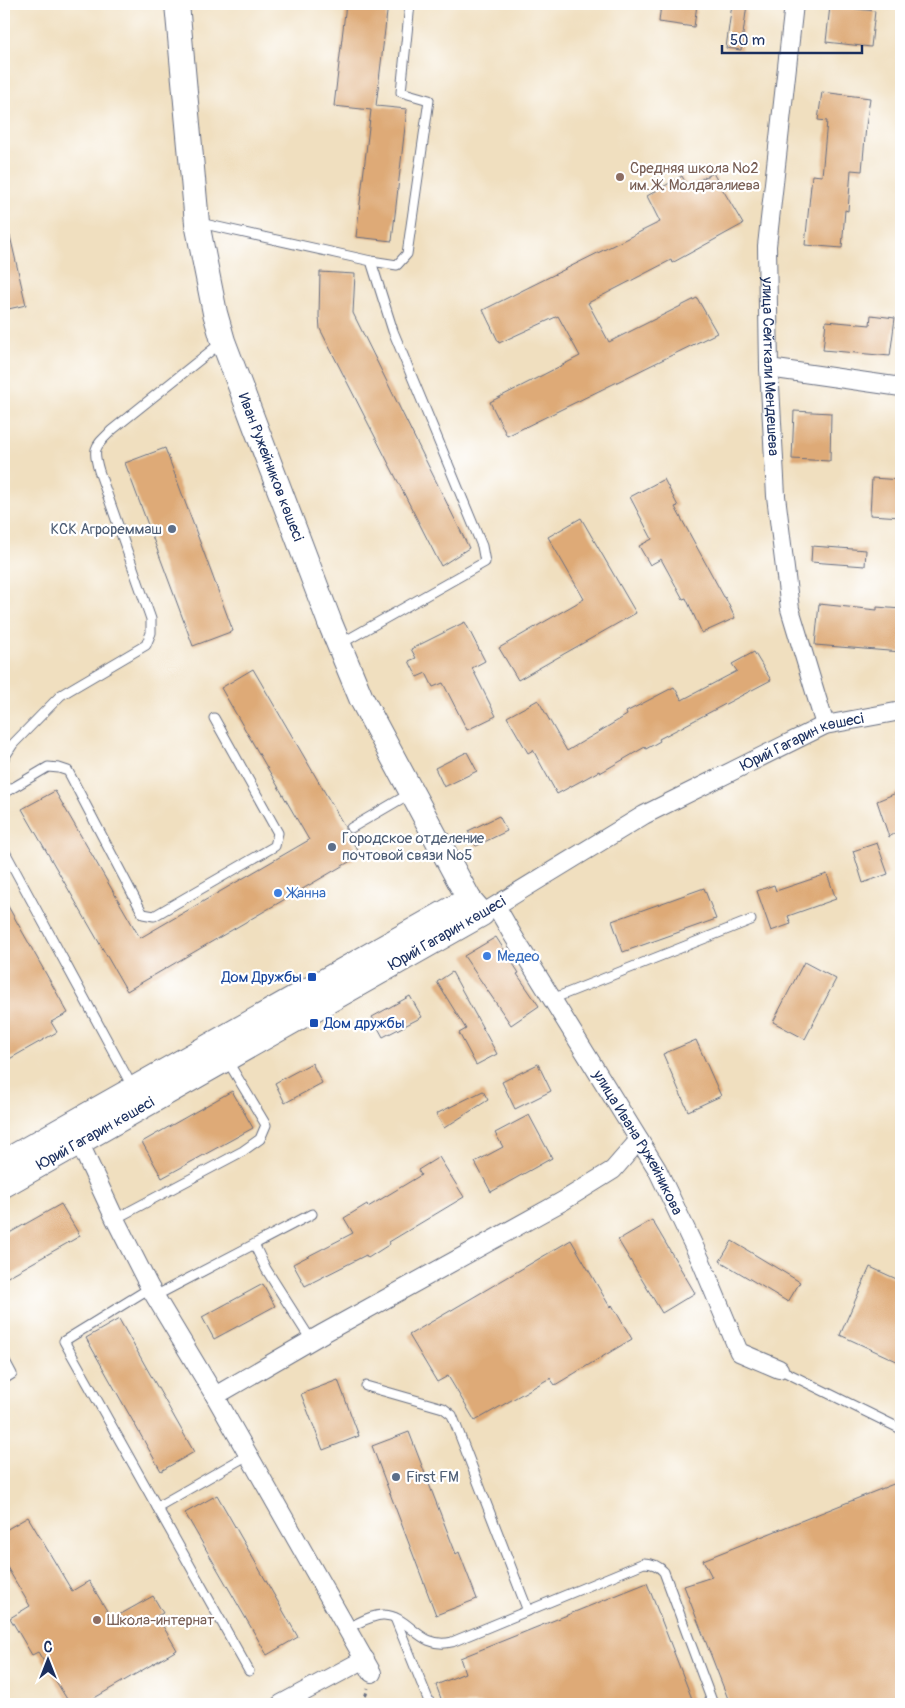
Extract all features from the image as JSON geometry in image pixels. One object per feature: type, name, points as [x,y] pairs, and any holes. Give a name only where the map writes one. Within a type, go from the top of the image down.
[{"type":"main road","name":"Иван Ружейников көшесі","points":[[177,4],[197,222],[215,313],[223,341],[326,614],[361,698],[412,792],[482,906]]},
{"type":"main road","name":"Юрий Гагарин көшесі","points":[[4,1162],[75,1132],[482,906]]},
{"type":"main road","name":"Юрий Гагарин көшесі","points":[[4,1185],[75,1132]]},
{"type":"street","name":"улица Сейткали Мендешева","points":[[794,4],[767,246],[769,368],[776,496],[790,609],[825,725]]},
{"type":"street","points":[[769,368],[901,387]]},
{"type":"street","name":"Юрий Гагарин көшесі","points":[[482,906],[644,815],[825,725],[901,711]]},
{"type":"street","name":"улица Ивана Ружейникова","points":[[482,906],[512,934],[657,1169],[697,1253],[739,1352],[779,1369]]},
{"type":"street","points":[[75,1132],[114,1219],[152,1292],[215,1396],[368,1666],[281,1704]]},
{"type":"street","points":[[215,1396],[311,1340],[563,1201],[612,1170],[639,1140]]},
{"type":"lane","points":[[197,222],[371,261],[397,265],[407,254],[429,100],[401,92],[410,4]]},
{"type":"lane","points":[[340,644],[485,562],[482,546],[392,331],[371,261]]},
{"type":"lane","points":[[4,758],[14,744],[61,695],[146,645],[151,633],[151,619],[99,471],[94,455],[96,445],[223,341]]},
{"type":"lane","points":[[4,793],[48,767],[68,771],[143,914],[154,916],[275,846],[278,840],[278,833],[214,718]]},
{"type":"lane","points":[[351,828],[412,792]]},
{"type":"lane","points":[[4,850],[137,1097]]},
{"type":"lane","points":[[552,999],[751,920]]},
{"type":"lane","points":[[114,1219],[243,1151],[260,1139],[266,1125],[221,1050]]},
{"type":"lane","points":[[249,1671],[64,1341],[152,1292],[255,1246],[312,1214]]},
{"type":"lane","points":[[255,1246],[266,1269],[311,1340]]},
{"type":"lane","points":[[4,1359],[12,1374],[4,1379]]},
{"type":"lane","points":[[779,1369],[901,1429]]},
{"type":"lane","points":[[366,1386],[443,1408],[452,1415],[528,1611]]},
{"type":"lane","points":[[157,1507],[248,1455]]},
{"type":"lane","points":[[347,1628],[377,1616],[385,1615],[395,1618],[431,1642],[443,1644],[644,1563],[659,1567],[664,1572],[713,1704]]},
{"type":"lane","points":[[395,1618],[430,1704]]},
{"type":"building","points":[[346,4],[388,4],[376,106],[407,109],[392,241],[356,237],[371,110],[334,106]]},
{"type":"building","points":[[661,4],[697,4],[694,27],[659,22]]},
{"type":"building","points":[[732,4],[747,4],[741,50],[726,48]]},
{"type":"building","points":[[830,6],[875,11],[871,47],[826,42]]},
{"type":"building","points":[[822,92],[870,98],[862,171],[851,170],[848,211],[845,210],[842,248],[805,245],[812,175],[822,176],[827,121],[818,120]]},
{"type":"building","points":[[713,173],[743,224],[672,263],[671,260],[588,303],[609,342],[697,298],[717,333],[507,436],[490,402],[580,356],[558,316],[499,343],[483,310],[660,222],[647,196],[682,176],[687,186]]},
{"type":"building","points":[[10,236],[26,305],[4,310],[4,237]]},
{"type":"building","points":[[320,272],[355,274],[353,313],[469,548],[441,566],[320,329]]},
{"type":"building","points":[[871,315],[895,318],[890,356],[823,350],[826,321],[870,325]]},
{"type":"building","points":[[794,411],[831,413],[830,461],[792,459]]},
{"type":"building","points":[[165,448],[233,631],[193,646],[125,463]]},
{"type":"building","points":[[872,478],[901,480],[901,517],[870,515]]},
{"type":"building","points":[[664,479],[678,506],[675,507],[735,618],[702,633],[686,598],[683,599],[661,559],[650,565],[639,546],[652,539],[630,497]]},
{"type":"building","points":[[581,518],[636,613],[518,680],[499,648],[584,599],[548,537]]},
{"type":"building","points":[[812,546],[866,550],[865,566],[811,562]]},
{"type":"building","points":[[819,604],[877,610],[877,607],[901,609],[901,652],[815,645]]},
{"type":"building","points":[[465,622],[485,661],[472,668],[496,716],[467,730],[443,683],[433,687],[426,673],[417,677],[409,661],[416,658],[411,649]]},
{"type":"building","points":[[754,652],[771,680],[659,739],[660,741],[646,749],[645,747],[600,773],[599,771],[557,794],[533,750],[528,753],[507,717],[538,700],[567,751],[627,715],[626,712],[674,687],[682,700],[737,671],[732,664]]},
{"type":"building","points":[[253,669],[345,827],[345,831],[361,855],[127,991],[22,809],[55,791],[140,938],[309,840],[221,688]]},
{"type":"building","points":[[467,752],[477,771],[444,787],[435,768]]},
{"type":"building","points":[[901,791],[901,830],[889,837],[877,801]]},
{"type":"building","points":[[499,816],[507,831],[476,846],[468,831]]},
{"type":"building","points":[[877,843],[888,874],[863,883],[853,851]]},
{"type":"building","points":[[827,874],[836,899],[788,916],[791,924],[771,931],[757,891],[774,885],[776,891]]},
{"type":"building","points":[[704,888],[716,919],[623,952],[612,921]]},
{"type":"building","points":[[4,899],[68,1013],[51,1022],[57,1032],[4,1062]]},
{"type":"building","points":[[496,937],[519,973],[517,974],[539,1006],[511,1025],[464,956]]},
{"type":"building","points":[[804,962],[836,979],[805,1039],[773,1022]]},
{"type":"building","points":[[452,972],[497,1054],[476,1065],[459,1033],[466,1029],[437,982]]},
{"type":"building","points":[[410,996],[422,1017],[383,1037],[372,1017]]},
{"type":"building","points":[[696,1040],[721,1096],[688,1111],[663,1054]]},
{"type":"building","points":[[312,1063],[322,1083],[285,1103],[275,1083]]},
{"type":"building","points":[[538,1064],[551,1091],[515,1109],[502,1082]]},
{"type":"building","points":[[232,1091],[253,1128],[162,1178],[142,1142]]},
{"type":"building","points":[[483,1091],[488,1100],[444,1128],[436,1114]]},
{"type":"building","points":[[529,1115],[552,1158],[491,1192],[475,1162],[503,1147],[495,1133]]},
{"type":"building","points":[[439,1157],[464,1197],[389,1242],[390,1244],[368,1258],[366,1255],[305,1286],[293,1264],[353,1233],[344,1218],[367,1204],[368,1207],[421,1175],[418,1170]]},
{"type":"building","points":[[61,1204],[80,1236],[4,1279],[4,1236]]},
{"type":"building","points":[[652,1220],[695,1293],[662,1313],[618,1240]]},
{"type":"building","points":[[571,1240],[610,1307],[612,1305],[632,1339],[555,1385],[550,1378],[475,1421],[448,1376],[437,1382],[409,1335]]},
{"type":"building","points":[[732,1241],[800,1282],[788,1302],[720,1261]]},
{"type":"building","points":[[870,1267],[901,1281],[901,1363],[840,1335]]},
{"type":"building","points":[[263,1284],[275,1306],[214,1339],[202,1317]]},
{"type":"building","points":[[119,1319],[194,1452],[161,1471],[86,1338]]},
{"type":"building","points":[[338,1380],[359,1436],[323,1450],[301,1394]]},
{"type":"building","points":[[409,1432],[456,1554],[459,1552],[477,1599],[436,1615],[372,1446]]},
{"type":"building","points":[[896,1483],[901,1496],[901,1704],[730,1704],[684,1586],[712,1577],[703,1560]]},
{"type":"building","points":[[217,1495],[298,1637],[267,1655],[185,1513]]},
{"type":"building","points":[[28,1517],[72,1591],[89,1581],[112,1619],[153,1596],[163,1613],[157,1616],[177,1650],[84,1704],[70,1704],[38,1652],[32,1655],[10,1618],[30,1606],[4,1562],[4,1531]]},
{"type":"building","points":[[647,1583],[694,1704],[443,1704],[436,1685],[465,1673],[460,1658]]},
{"type":"place","name":"Средняя школа №2 им. Ж. Молдагалиева","points":[[620,177]]},
{"type":"place","name":"КСК Агрореммаш","points":[[172,529]]},
{"type":"place","name":"Городское отделение почтовой связи №5","points":[[332,847]]},
{"type":"place","name":"Жанна","points":[[278,893]]},
{"type":"place","name":"Медео","points":[[487,956]]},
{"type":"place","name":"Дом Дружбы","points":[[312,977]]},
{"type":"place","name":"Дом дружбы","points":[[314,1023]]},
{"type":"place","name":"First FM","points":[[396,1477]]},
{"type":"place","name":"Школа-интернат","points":[[97,1620]]}]
